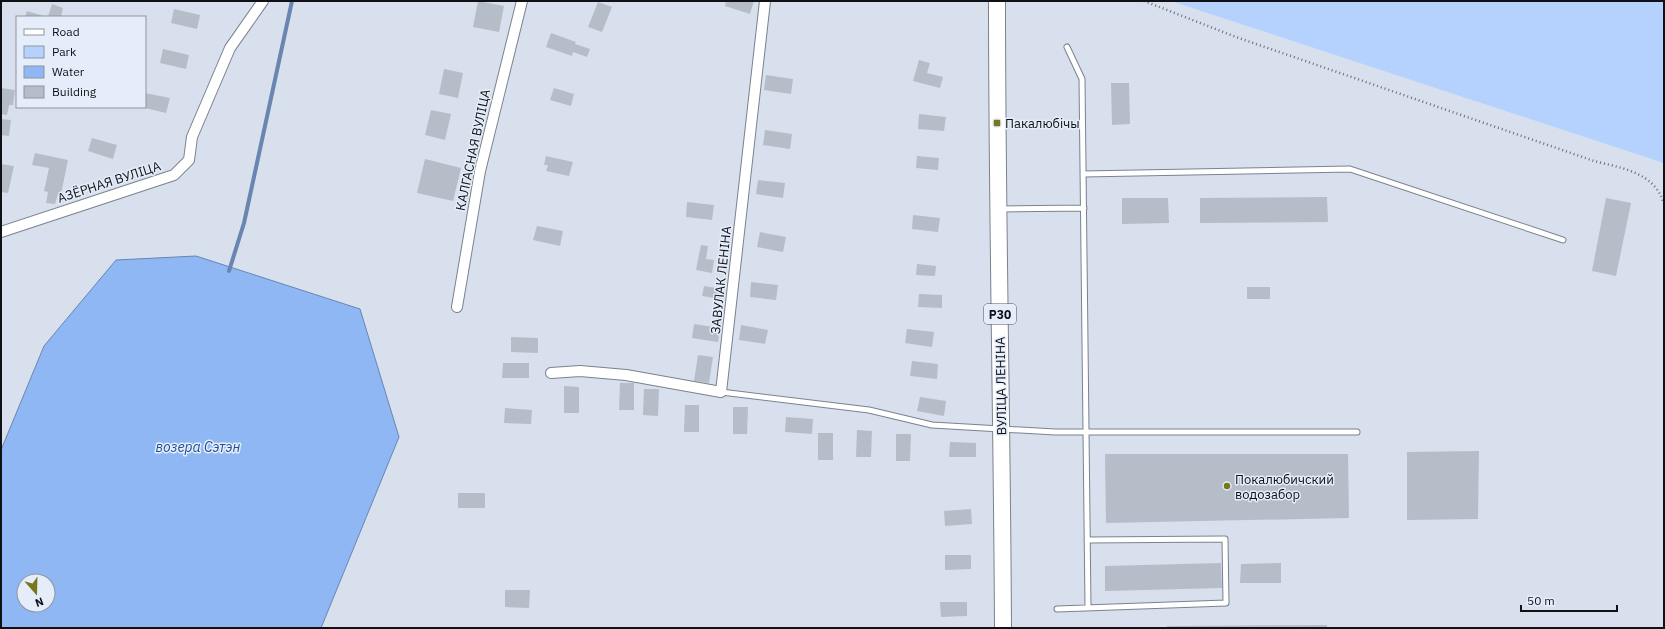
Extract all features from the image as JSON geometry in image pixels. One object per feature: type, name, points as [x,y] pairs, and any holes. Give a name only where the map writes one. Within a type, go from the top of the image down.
[{"type":"main road","name":"ВУЛІЦА ЛЕНІНА","points":[[997,1],[1003,628]]},
{"type":"street","name":"АЗЁРНАЯ ВУЛІЦА","points":[[1,232],[174,175],[189,160],[192,137],[230,48],[263,1]]},
{"type":"street","name":"КАЛГАСНАЯ ВУЛІЦА","points":[[458,306],[480,171],[522,1]]},
{"type":"street","name":"ЗАВУЛАК ЛЕНІНА","points":[[721,392],[765,1]]},
{"type":"street","points":[[551,373],[580,371],[626,375],[721,392]]},
{"type":"lane","points":[[1067,46],[1082,79],[1088,608]]},
{"type":"lane","points":[[1083,174],[1350,169],[1562,240]]},
{"type":"lane","points":[[999,209],[1084,208]]},
{"type":"lane","points":[[721,392],[869,410],[932,425],[1086,432],[1357,432]]},
{"type":"lane","points":[[1057,609],[1226,603],[1225,539],[1087,540]]},
{"type":"path","points":[[1144,1],[1236,37],[1549,146],[1634,172],[1651,182],[1661,194],[1664,204]]},
{"type":"green space","points":[[1171,1],[1664,1],[1664,163]]},
{"type":"water","name":"возера Сэтэн","points":[[196,256],[360,309],[399,437],[321,628],[1,628],[1,450],[44,346],[116,260]]},
{"type":"building","points":[[478,1],[504,6],[499,32],[473,27]]},
{"type":"building","points":[[726,1],[754,1],[750,14],[725,6]]},
{"type":"building","points":[[598,2],[612,7],[602,32],[588,27]]},
{"type":"building","points":[[52,4],[63,8],[61,16],[48,16]]},
{"type":"building","points":[[174,9],[200,15],[197,29],[171,23]]},
{"type":"building","points":[[27,11],[44,16],[25,16]]},
{"type":"building","points":[[551,33],[590,49],[587,57],[573,52],[572,56],[546,47]]},
{"type":"building","points":[[163,49],[189,55],[186,69],[160,63]]},
{"type":"building","points":[[919,60],[930,63],[927,73],[943,77],[940,88],[913,81]]},
{"type":"building","points":[[444,69],[463,73],[458,98],[439,94]]},
{"type":"building","points":[[766,75],[793,79],[791,94],[764,90]]},
{"type":"building","points":[[1111,83],[1129,83],[1130,124],[1112,125]]},
{"type":"building","points":[[1,88],[15,90],[13,105],[9,105],[7,115],[1,114]]},
{"type":"building","points":[[554,88],[574,94],[571,106],[550,100]]},
{"type":"building","points":[[146,93],[170,98],[166,113],[145,108]]},
{"type":"building","points":[[431,110],[451,114],[445,140],[425,135]]},
{"type":"building","points":[[919,114],[946,117],[944,131],[918,129]]},
{"type":"building","points":[[1,119],[11,120],[9,136],[1,135]]},
{"type":"building","points":[[765,130],[792,134],[790,149],[763,145]]},
{"type":"building","points":[[92,138],[117,145],[113,159],[88,151]]},
{"type":"building","points":[[35,153],[68,160],[61,194],[58,194],[55,204],[46,203],[48,192],[44,191],[49,168],[32,165]]},
{"type":"building","points":[[546,156],[573,162],[569,176],[546,171],[548,165],[544,165]]},
{"type":"building","points":[[917,156],[939,158],[938,170],[916,168]]},
{"type":"building","points":[[425,159],[461,168],[453,201],[417,193]]},
{"type":"building","points":[[1,164],[14,166],[8,193],[1,192]]},
{"type":"building","points":[[758,180],[785,183],[783,198],[756,194]]},
{"type":"building","points":[[1327,197],[1328,222],[1200,223],[1200,198]]},
{"type":"building","points":[[1122,198],[1168,198],[1169,223],[1122,224]]},
{"type":"building","points":[[1606,198],[1631,203],[1616,276],[1592,271]]},
{"type":"building","points":[[687,202],[714,205],[712,220],[686,217]]},
{"type":"building","points":[[913,215],[940,218],[938,232],[912,229]]},
{"type":"building","points":[[537,226],[563,231],[560,246],[533,240]]},
{"type":"building","points":[[760,232],[786,237],[783,252],[757,247]]},
{"type":"building","points":[[701,245],[708,246],[706,259],[714,260],[712,273],[696,270]]},
{"type":"building","points":[[917,264],[936,266],[935,276],[916,275]]},
{"type":"building","points":[[751,282],[778,285],[776,300],[750,297]]},
{"type":"building","points":[[704,286],[722,289],[721,299],[702,296]]},
{"type":"building","points":[[1247,287],[1270,287],[1270,299],[1247,299]]},
{"type":"building","points":[[919,294],[942,295],[942,308],[918,307]]},
{"type":"building","points":[[694,324],[720,328],[718,342],[692,338]]},
{"type":"building","points":[[741,325],[768,330],[765,344],[739,340]]},
{"type":"building","points":[[907,329],[934,332],[932,347],[905,343]]},
{"type":"building","points":[[511,337],[538,338],[538,353],[511,352]]},
{"type":"building","points":[[698,355],[713,357],[709,383],[694,381]]},
{"type":"building","points":[[912,361],[938,364],[937,379],[910,376]]},
{"type":"building","points":[[503,363],[529,363],[529,378],[502,378]]},
{"type":"building","points":[[620,383],[634,383],[634,410],[619,410]]},
{"type":"building","points":[[564,386],[579,387],[579,413],[564,413]]},
{"type":"building","points":[[644,389],[659,389],[658,416],[643,415]]},
{"type":"building","points":[[920,397],[946,401],[944,416],[917,411]]},
{"type":"building","points":[[685,405],[699,405],[699,432],[684,432]]},
{"type":"building","points":[[733,407],[748,407],[747,434],[733,434]]},
{"type":"building","points":[[505,408],[532,410],[531,424],[504,423]]},
{"type":"building","points":[[786,417],[813,419],[812,434],[785,432]]},
{"type":"building","points":[[857,430],[872,431],[871,457],[856,457]]},
{"type":"building","points":[[818,433],[833,433],[833,460],[818,460]]},
{"type":"building","points":[[896,434],[911,434],[910,461],[896,461]]},
{"type":"building","points":[[950,442],[976,443],[976,457],[949,457]]},
{"type":"building","points":[[1479,451],[1478,519],[1407,520],[1407,452]]},
{"type":"building","name":"Покалюбичский водозабор","points":[[1105,454],[1348,454],[1349,518],[1106,523]]},
{"type":"building","points":[[458,493],[485,493],[485,508],[458,508]]},
{"type":"building","points":[[971,509],[972,524],[945,526],[944,511]]},
{"type":"building","points":[[945,555],[971,555],[971,569],[945,570]]},
{"type":"building","points":[[1221,563],[1222,588],[1105,591],[1105,566]]},
{"type":"building","points":[[1281,563],[1281,583],[1240,583],[1241,564]]},
{"type":"building","points":[[505,590],[530,590],[529,608],[505,607]]},
{"type":"building","points":[[940,602],[967,602],[967,616],[941,617]]},
{"type":"building","points":[[1327,625],[1327,628],[1167,628],[1167,626]]},
{"type":"waterway","points":[[229,271],[244,223],[292,1]]},
{"type":"place","name":"Пакалюбічы","points":[[997,123]]},
{"type":"place","name":"Покалюбичский водозабор","points":[[1227,486]]}]
